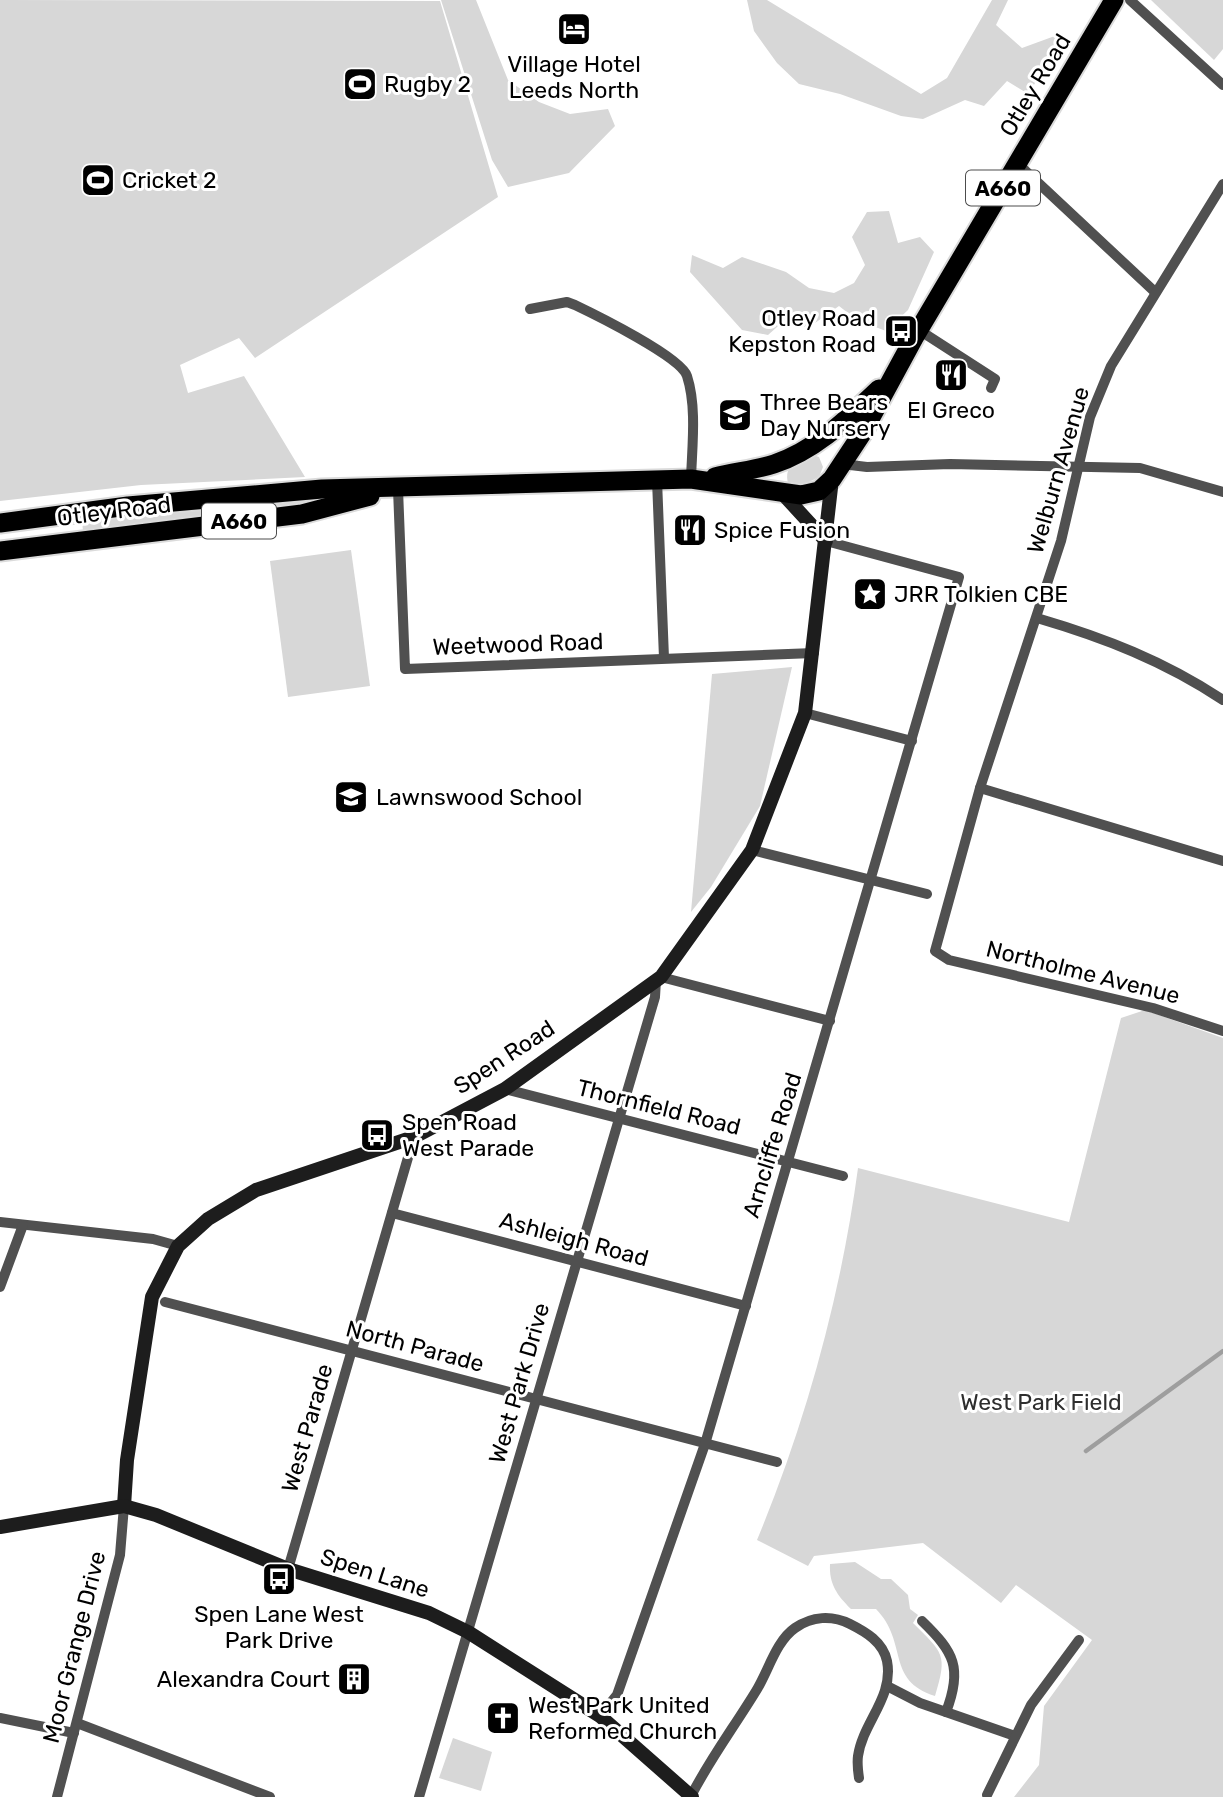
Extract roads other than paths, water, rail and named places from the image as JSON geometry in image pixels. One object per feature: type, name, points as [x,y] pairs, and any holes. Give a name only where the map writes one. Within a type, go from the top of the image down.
[{"type":"highway","name":"Otley Road","points":[[698,479],[801,495],[819,491],[837,472],[1114,0]]},
{"type":"highway","name":"Otley Road","points":[[0,523],[128,506],[322,489],[698,479],[775,464],[815,444],[833,432],[893,376]]},
{"type":"highway","points":[[815,444],[837,472]]},
{"type":"highway","points":[[775,464],[782,493]]},
{"type":"highway","name":"Otley Road","points":[[0,551],[302,514],[398,489]]},
{"type":"street","points":[[1130,0],[1223,85]]},
{"type":"street","points":[[1017,163],[1155,292]]},
{"type":"street","name":"Welburn Avenue","points":[[935,951],[980,788],[1061,541],[1090,417],[1111,366],[1223,184]]},
{"type":"street","points":[[530,309],[567,302],[662,351],[681,365],[687,376],[698,479]]},
{"type":"street","points":[[919,330],[995,379],[991,388]]},
{"type":"street","points":[[837,472],[867,467],[950,464],[1140,468],[1223,492]]},
{"type":"street","name":"Spen Road","points":[[124,1506],[127,1460],[152,1297],[178,1246],[208,1219],[256,1190],[414,1137],[505,1089],[658,978],[752,850],[805,713],[837,472]]},
{"type":"street","points":[[657,480],[664,658]]},
{"type":"street","name":"Weetwood Road","points":[[398,489],[405,669],[814,653]]},
{"type":"street","points":[[782,493],[826,541]]},
{"type":"street","name":"Arncliffe Road","points":[[600,1716],[617,1695],[705,1444],[959,577],[826,541]]},
{"type":"street","points":[[1037,618],[1103,637],[1148,656],[1223,700]]},
{"type":"street","points":[[805,713],[912,741]]},
{"type":"street","points":[[980,788],[1223,861]]},
{"type":"street","points":[[752,850],[873,878],[927,894]]},
{"type":"street","name":"Northolme Avenue","points":[[935,951],[948,960],[1153,1008],[1223,1031]]},
{"type":"street","points":[[658,978],[831,1021]]},
{"type":"street","name":"West Park Drive","points":[[419,1797],[658,978]]},
{"type":"street","name":"Thornfield Road","points":[[505,1089],[843,1176]]},
{"type":"street","name":"West Parade","points":[[288,1569],[414,1137]]},
{"type":"street","name":"Ashleigh Road","points":[[392,1213],[746,1306]]},
{"type":"street","points":[[0,1222],[153,1239],[178,1246]]},
{"type":"street","points":[[0,1287],[23,1225]]},
{"type":"street","name":"North Parade","points":[[164,1302],[777,1462]]},
{"type":"street","name":"Spen Lane","points":[[0,1527],[124,1506],[156,1515],[288,1569],[429,1613],[468,1632],[600,1716],[692,1797]]},
{"type":"street","name":"Moor Grange Drive","points":[[58,1797],[120,1555],[124,1506]]},
{"type":"street","points":[[692,1797],[710,1758],[756,1691],[786,1636],[794,1628],[824,1618],[841,1619],[863,1630],[884,1651],[887,1686],[858,1756],[859,1777]]},
{"type":"street","points":[[922,1621],[944,1642],[954,1660],[955,1689],[946,1712]]},
{"type":"street","points":[[987,1795],[1031,1706],[1079,1640]]},
{"type":"street","points":[[887,1686],[920,1703],[1015,1737]]},
{"type":"street","points":[[0,1718],[75,1728],[270,1797]]},
{"type":"waterway","points":[[1086,1451],[1223,1351]]},
{"type":"place","name":"Village Hotel Leeds North","points":[[574,29]]},
{"type":"place","name":"Rugby 2","points":[[360,84]]},
{"type":"place","name":"Cricket 2","points":[[98,180]]},
{"type":"place","name":"Otley Road Kepston Road","points":[[901,331]]},
{"type":"place","name":"El Greco","points":[[951,375]]},
{"type":"place","name":"Three Bears Day Nursery","points":[[735,415]]},
{"type":"place","name":"Spice Fusion","points":[[690,530]]},
{"type":"place","name":"JRR Tolkien CBE","points":[[870,594]]},
{"type":"place","name":"Lawnswood School","points":[[351,797]]},
{"type":"place","name":"Spen Road West Parade","points":[[377,1135]]},
{"type":"place","name":"Spen Lane West Park Drive","points":[[279,1579]]},
{"type":"place","name":"Alexandra Court","points":[[354,1679]]},
{"type":"place","name":"West Park United Reformed Church","points":[[503,1718]]},
{"type":"park label","name":"West Park Field","points":[[1041,1402]]}]
